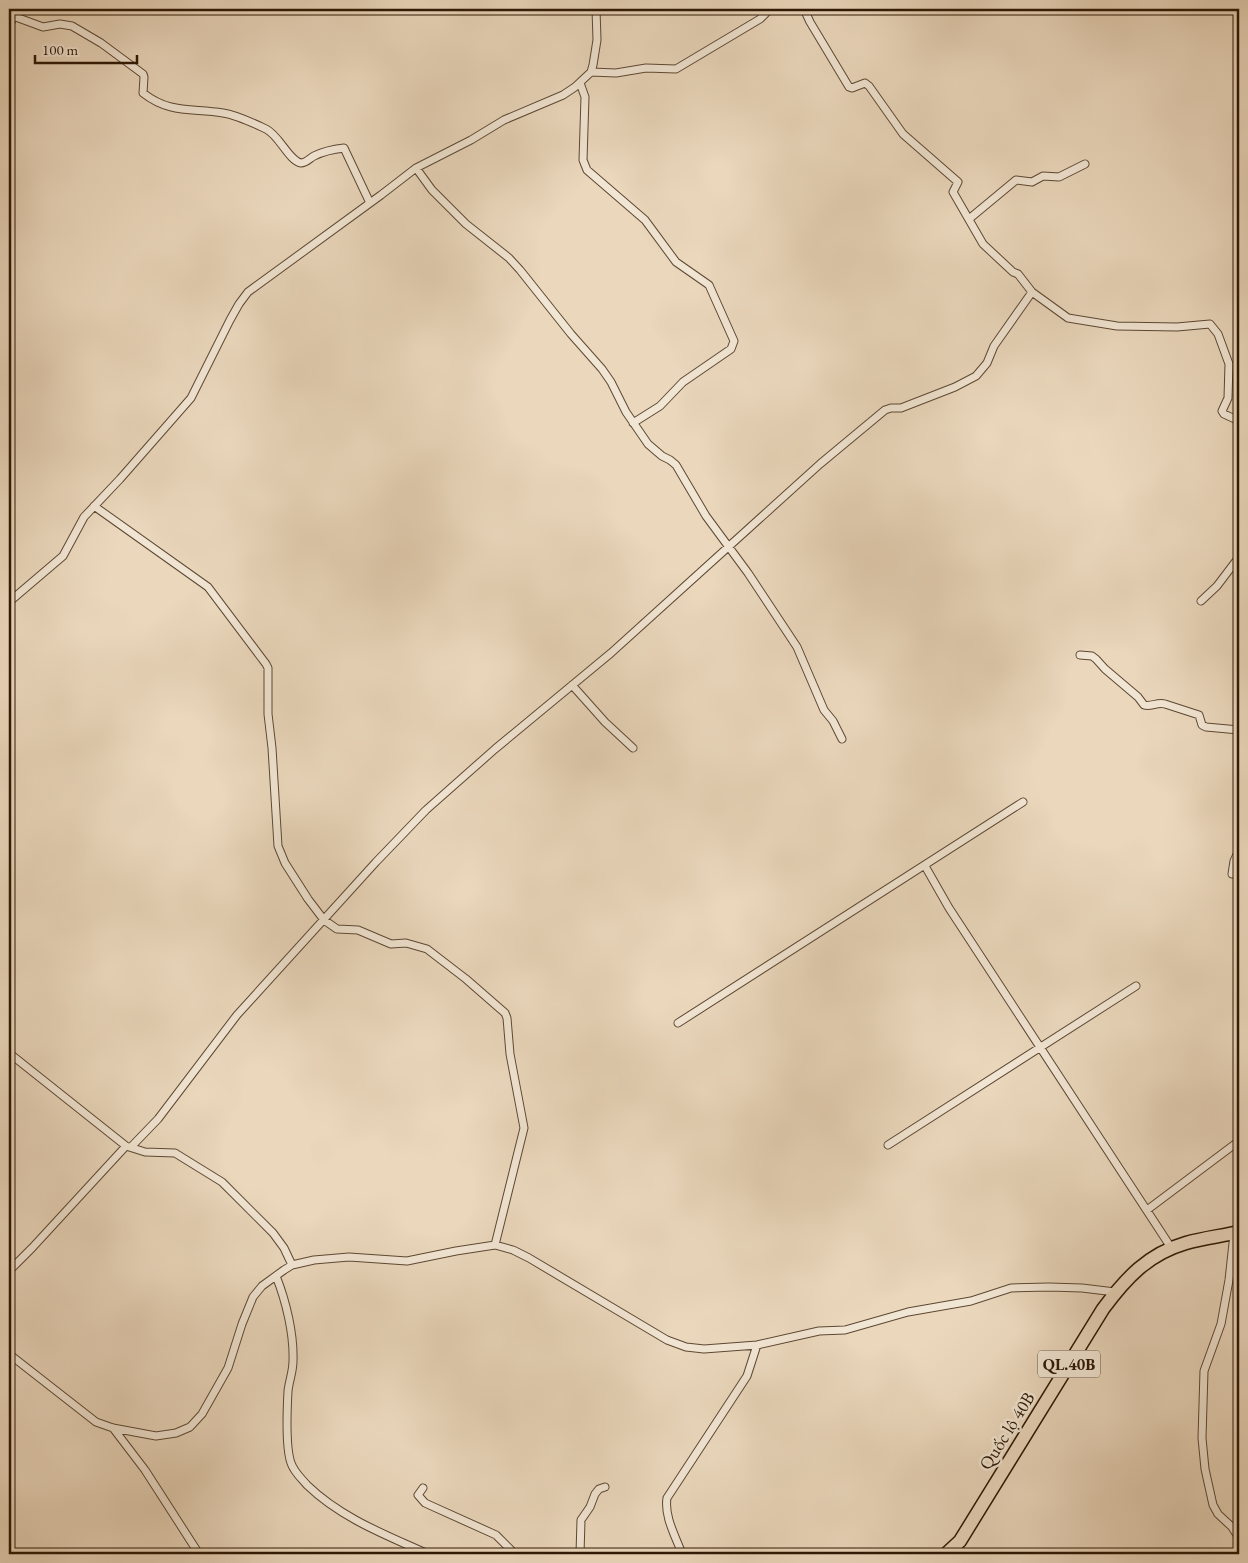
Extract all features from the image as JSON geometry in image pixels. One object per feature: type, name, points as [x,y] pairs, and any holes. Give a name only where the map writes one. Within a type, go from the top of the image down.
[{"type":"highway","name":"Quốc lộ 40B","points":[[946,1554],[960,1541],[1103,1309],[1123,1282],[1150,1258],[1185,1243],[1236,1233]]},
{"type":"street","points":[[10,598],[63,556],[80,523],[191,398],[230,320],[248,292],[416,168],[471,140],[504,120],[563,95],[580,83],[591,72],[596,48],[596,9]]},
{"type":"street","points":[[591,72],[616,73],[646,68],[676,69],[760,19],[770,9]]},
{"type":"street","points":[[804,9],[849,87],[852,88],[865,83],[870,86],[903,134],[958,182],[953,192],[983,244],[1013,272],[1018,274],[1032,292],[1062,315],[1074,319],[1118,326],[1145,327],[1210,324],[1218,334],[1229,364],[1228,398],[1222,411],[1239,422]]},
{"type":"street","points":[[9,29],[14,13],[43,27],[60,24],[72,26],[102,43],[142,74],[144,77],[143,93],[160,104],[174,109],[229,114],[266,129],[275,135],[291,156],[299,162],[305,162],[318,155],[344,148],[370,203]]},
{"type":"street","points":[[580,83],[585,97],[583,160],[586,170],[644,220],[676,262],[709,285],[734,341],[731,349],[683,382],[660,406],[633,424]]},
{"type":"street","points":[[969,219],[1016,180],[1032,182],[1043,176],[1059,177],[1085,164]]},
{"type":"street","points":[[416,168],[432,190],[466,224],[509,258],[525,276],[571,334],[602,369],[633,424],[648,444],[676,465],[706,516],[728,548],[748,572],[797,647],[824,710],[833,721],[842,739]]},
{"type":"street","points":[[9,1271],[158,1119],[237,1014],[426,810],[495,749],[611,653],[820,464],[885,410],[901,408],[955,387],[976,376],[987,363],[994,346],[1032,292]]},
{"type":"street","points":[[94,506],[208,587],[266,664],[268,668],[268,714],[278,846],[285,863],[324,920],[337,929],[358,930],[386,943],[406,944],[427,949],[466,979],[505,1013],[510,1054],[524,1128],[495,1245]]},
{"type":"street","points":[[1201,601],[1217,586],[1239,558]]},
{"type":"street","points":[[1080,655],[1092,656],[1096,659],[1138,697],[1144,705],[1165,704],[1199,715],[1202,725],[1206,727],[1239,730]]},
{"type":"street","points":[[572,684],[605,722],[633,748]]},
{"type":"street","points":[[678,1023],[1023,802]]},
{"type":"street","points":[[1232,874],[1234,861],[1239,850]]},
{"type":"street","points":[[925,866],[948,908],[1172,1249]]},
{"type":"street","points":[[888,1146],[1136,986]]},
{"type":"street","points":[[9,1053],[129,1147],[152,1153],[175,1153],[222,1182],[273,1233],[284,1248],[292,1265]]},
{"type":"street","points":[[1147,1210],[1239,1141]]},
{"type":"street","points":[[1236,1233],[1221,1324],[1204,1371],[1202,1438],[1205,1468],[1213,1505],[1218,1514],[1239,1538]]},
{"type":"street","points":[[9,1354],[96,1422],[113,1428],[156,1436],[176,1433],[190,1427],[202,1414],[222,1381],[253,1297],[262,1286],[292,1265],[314,1260],[349,1257],[408,1261],[456,1250],[495,1245],[513,1250],[529,1258],[642,1327],[677,1345],[704,1349],[757,1345],[819,1331],[845,1330],[908,1312],[971,1301],[1011,1288],[1082,1288],[1115,1292]]},
{"type":"street","points":[[276,1276],[284,1294],[293,1347],[293,1364],[288,1389],[288,1450],[294,1469],[317,1494],[354,1520],[428,1554]]},
{"type":"street","points":[[682,1554],[666,1509],[667,1498],[747,1376],[757,1345]]},
{"type":"street","points":[[113,1428],[145,1470],[199,1554]]},
{"type":"street","points":[[580,1554],[581,1520],[590,1507],[595,1494],[599,1489],[605,1487]]},
{"type":"street","points":[[423,1488],[418,1495],[425,1503],[496,1535],[514,1554]]},
{"type":"street","points":[[1233,1554],[1239,1551]]}]
